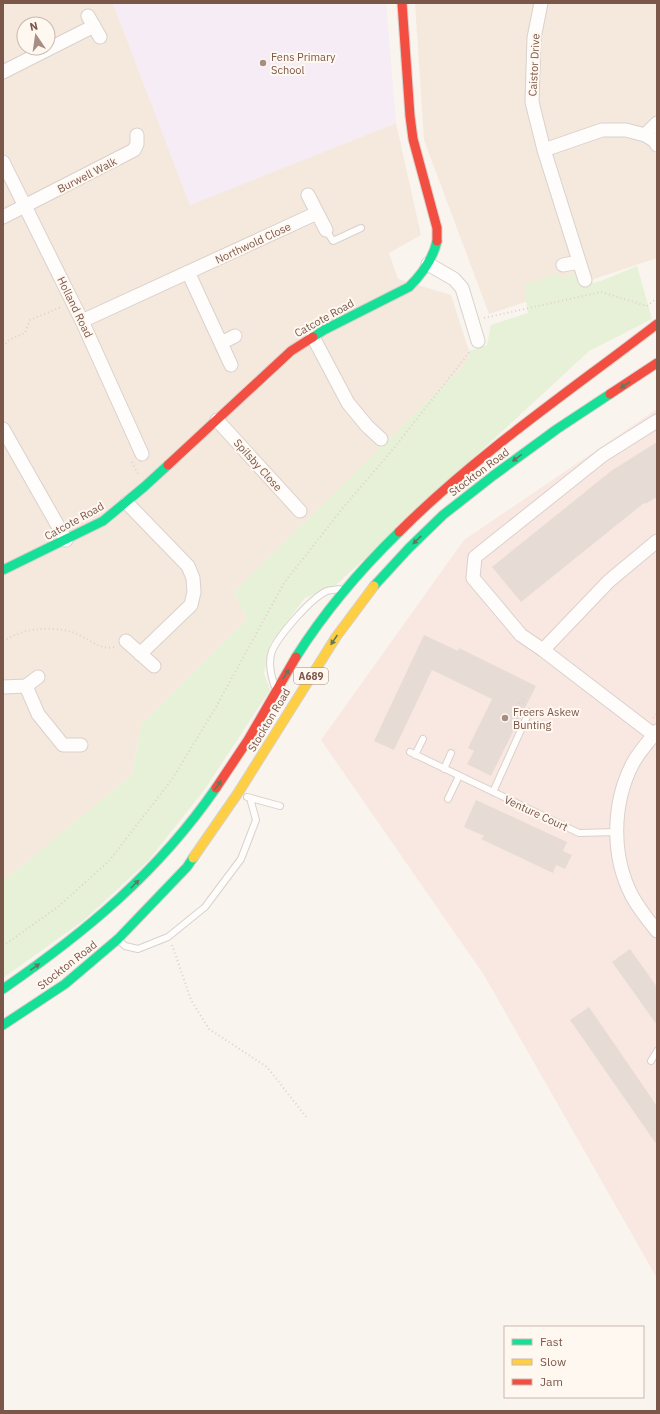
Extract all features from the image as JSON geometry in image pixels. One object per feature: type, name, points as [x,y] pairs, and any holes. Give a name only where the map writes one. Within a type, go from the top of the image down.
[{"type":"main road","name":"Catcote Road","points":[[3,570],[103,521],[144,488],[291,351],[313,337],[409,287],[419,277],[428,264],[437,243],[437,228],[414,139],[410,116],[402,3]]},
{"type":"main road","name":"Stockton Road","points":[[3,989],[47,959],[98,918],[132,887],[189,825],[226,774],[253,732],[276,690],[311,635],[348,587],[384,546],[418,512],[461,474],[657,324]]},
{"type":"main road","name":"Stockton Road","points":[[3,1025],[65,984],[118,939],[187,867],[238,794],[336,637],[374,586],[409,548],[442,515],[494,474],[557,429],[657,363]]},
{"type":"street","name":"Caistor Drive","points":[[541,3],[534,38],[532,102],[544,150],[585,280]]},
{"type":"street","points":[[3,72],[94,27]]},
{"type":"street","points":[[645,135],[657,123]]},
{"type":"street","points":[[544,150],[602,130],[626,130],[645,135],[655,141],[657,145]]},
{"type":"street","name":"Burwell Walk","points":[[25,206],[134,150],[137,144],[137,135]]},
{"type":"street","name":"Holland Road","points":[[3,162],[82,321],[142,454]]},
{"type":"street","points":[[308,195],[326,230]]},
{"type":"street","points":[[3,217],[25,206]]},
{"type":"street","name":"Northwold Close","points":[[82,321],[317,213]]},
{"type":"street","points":[[563,265],[579,262]]},
{"type":"street","points":[[428,264],[454,279],[462,288],[478,341]]},
{"type":"street","points":[[188,272],[231,365]]},
{"type":"street","points":[[221,343],[235,336]]},
{"type":"street","points":[[313,337],[348,403],[372,423],[381,439]]},
{"type":"street","name":"Spilsby Close","points":[[217,420],[300,511]]},
{"type":"street","points":[[657,421],[603,455],[475,557],[473,578],[521,635],[656,733],[634,763],[622,791],[617,832],[619,853],[626,883],[639,908],[657,931]]},
{"type":"street","points":[[3,429],[7,445],[66,540]]},
{"type":"street","points":[[127,503],[188,566],[194,578],[194,592],[190,604],[140,654]]},
{"type":"street","points":[[543,650],[609,581],[657,541]]},
{"type":"street","points":[[126,641],[154,666]]},
{"type":"street","points":[[3,687],[26,686],[38,677]]},
{"type":"street","points":[[26,686],[38,714],[63,751],[81,745]]},
{"type":"lane","points":[[326,230],[333,241],[361,228]]},
{"type":"lane","points":[[276,690],[270,670],[272,652],[287,628],[307,606],[326,592],[348,587]]},
{"type":"lane","name":"Venture Court","points":[[493,792],[529,712]]},
{"type":"lane","name":"Venture Court","points":[[423,739],[413,753],[444,769],[579,833],[617,832]]},
{"type":"lane","points":[[444,769],[452,753]]},
{"type":"lane","points":[[448,799],[459,776]]},
{"type":"lane","points":[[238,794],[280,806]]},
{"type":"lane","points":[[118,939],[125,946],[138,949],[168,937],[206,907],[241,859],[256,820],[250,798]]},
{"type":"lane","points":[[651,1062],[657,1051]]},
{"type":"path","points":[[472,320],[601,292],[647,306],[657,298]]},
{"type":"path","points":[[3,347],[9,340],[26,333],[30,320],[72,302]]},
{"type":"path","points":[[3,946],[59,906],[109,861],[173,778],[216,707],[284,583],[342,509],[394,448],[478,341]]},
{"type":"path","points":[[142,454],[130,459],[144,488]]},
{"type":"path","points":[[3,641],[20,632],[41,629],[65,630],[80,635],[93,644],[102,647],[116,647],[126,641]]},
{"type":"path","points":[[519,703],[522,704],[524,700],[520,698]]},
{"type":"path","points":[[168,937],[191,1000],[208,1029],[267,1067],[307,1118]]},
{"type":"shaded area","points":[[3,3],[113,3],[190,205],[396,123],[421,235],[389,253],[398,279],[451,295],[469,351],[468,361],[234,592],[247,619],[141,725],[132,775],[3,881]]},
{"type":"shaded area","name":"Fens Primary School","points":[[113,3],[386,3],[396,123],[190,205]]},
{"type":"shaded area","points":[[415,3],[657,3],[657,258],[489,314],[424,140]]},
{"type":"shaded area","points":[[657,409],[657,1278],[484,975],[321,740],[464,540]]},
{"type":"green space","points":[[637,266],[652,319],[589,351],[336,585],[305,598],[270,644],[264,673],[270,690],[205,789],[148,861],[83,921],[3,978],[3,881],[132,775],[141,725],[247,619],[234,592],[468,361],[469,351],[487,345],[491,325],[528,313],[524,285],[559,273],[561,278],[575,274],[580,286],[601,281]]},
{"type":"building","points":[[657,442],[657,497],[645,504],[644,503],[521,602],[492,567],[611,471]]},
{"type":"building","points":[[424,635],[458,651],[459,648],[536,686],[491,776],[467,764],[474,751],[468,748],[492,699],[432,670],[394,750],[374,741]]},
{"type":"building","points":[[476,800],[567,842],[563,851],[572,855],[565,869],[556,865],[553,873],[481,839],[484,836],[464,827]]},
{"type":"building","points":[[630,949],[657,987],[657,1025],[612,962]]},
{"type":"building","points":[[589,1007],[657,1106],[657,1145],[570,1020]]},
{"type":"traffic: fast","points":[[313,337],[409,287],[426,266],[433,254],[437,241]]},
{"type":"traffic: fast","points":[[374,586],[409,548],[443,515],[494,475],[557,429],[610,394]]},
{"type":"traffic: fast","points":[[3,570],[103,521],[168,465]]},
{"type":"traffic: fast","points":[[296,657],[319,623],[344,591],[399,532]]},
{"type":"traffic: fast","points":[[3,989],[64,945],[119,898],[170,847],[216,788]]},
{"type":"traffic: fast","points":[[3,1025],[65,984],[118,939],[187,867],[193,858]]},
{"type":"traffic: slow","points":[[193,858],[238,793],[336,637],[374,586]]},
{"type":"traffic: jam","points":[[402,3],[413,139],[437,228],[437,241]]},
{"type":"traffic: jam","points":[[399,532],[429,503],[492,450],[657,324]]},
{"type":"traffic: jam","points":[[168,465],[291,351],[313,337]]},
{"type":"traffic: jam","points":[[610,394],[657,363]]},
{"type":"traffic: jam","points":[[216,788],[248,740],[296,657]]},
{"type":"place","name":"Fens Primary School","points":[[263,63]]},
{"type":"place","name":"Freers Askew Bunting","points":[[505,718]]}]
